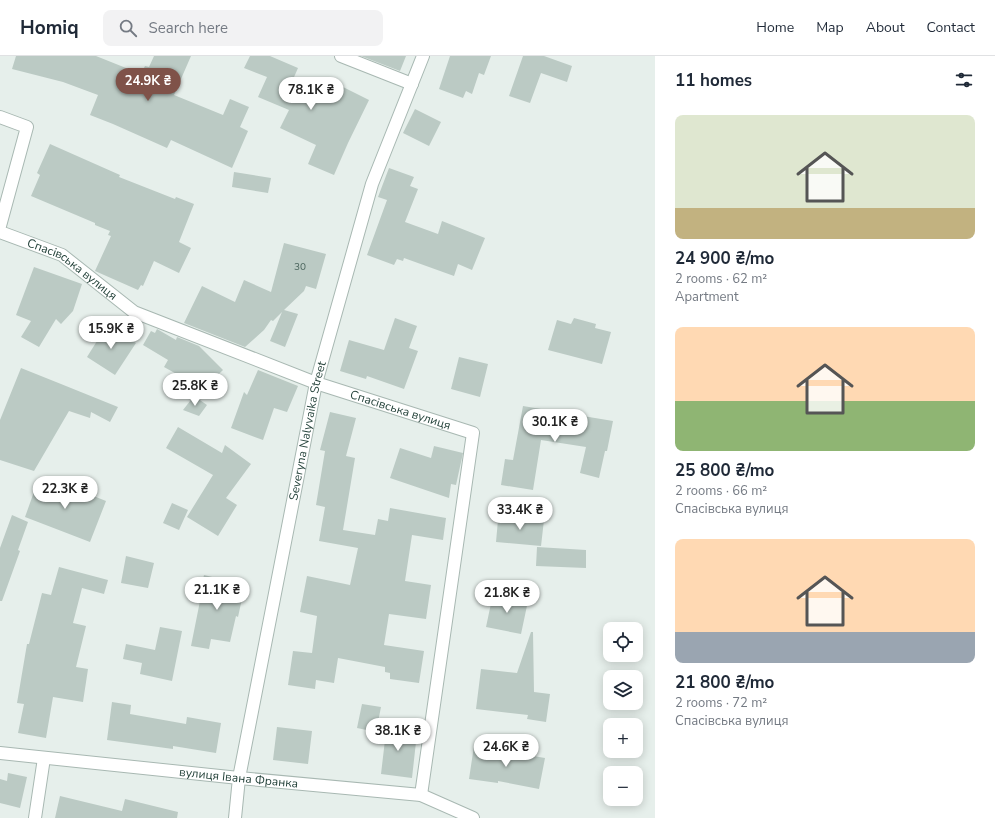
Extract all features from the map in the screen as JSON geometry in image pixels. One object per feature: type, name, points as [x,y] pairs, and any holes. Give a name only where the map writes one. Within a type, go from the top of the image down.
[{"type":"street","points":[[341,56],[412,84]]},
{"type":"street","name":"Severyna Nalyvaika Street","points":[[235,818],[239,778],[316,383],[372,184],[424,56]]},
{"type":"street","points":[[0,117],[27,127],[0,226]]},
{"type":"street","name":"Спасівська вулиця","points":[[0,232],[62,255],[134,312],[316,383],[473,433],[421,795]]},
{"type":"street","name":"вулиця Івана Франка","points":[[0,753],[421,795],[467,817]]},
{"type":"street","points":[[35,818],[44,758]]},
{"type":"building","points":[[16,56],[96,56],[141,74],[145,66],[149,67],[154,56],[191,56],[174,95],[223,115],[230,99],[249,107],[240,127],[248,131],[232,168],[171,140],[167,148],[90,115],[98,95],[63,82],[12,69]]},
{"type":"building","points":[[250,56],[270,56],[298,68],[291,84],[324,100],[333,82],[369,100],[334,175],[308,164],[316,145],[280,128],[289,110],[258,97],[267,77],[244,68]]},
{"type":"building","points":[[361,56],[406,56],[400,71]]},
{"type":"building","points":[[450,56],[491,56],[484,75],[479,73],[472,94],[466,91],[463,98],[439,89]]},
{"type":"building","points":[[523,56],[544,56],[572,66],[567,82],[541,73],[530,103],[509,96]]},
{"type":"building","points":[[415,109],[441,122],[429,146],[403,133]]},
{"type":"building","points":[[50,144],[120,175],[119,177],[175,199],[176,197],[194,204],[179,242],[191,248],[179,273],[154,261],[143,286],[141,285],[138,290],[95,271],[111,236],[108,235],[110,231],[95,225],[95,223],[31,196],[40,175],[37,173]]},
{"type":"building","points":[[389,168],[414,177],[410,186],[418,189],[405,222],[438,234],[442,221],[485,238],[472,270],[458,264],[454,276],[404,258],[403,261],[397,259],[394,265],[367,255],[387,200],[378,197]]},
{"type":"building","points":[[234,172],[271,178],[268,193],[232,187]]},
{"type":"building","points":[[284,243],[326,254],[316,289],[306,286],[304,291],[284,310],[298,314],[285,347],[270,341],[282,312],[273,321],[271,320],[264,330],[245,347],[184,323],[202,286],[235,302],[244,280],[271,292]]},
{"type":"building","points":[[34,267],[82,284],[73,311],[61,324],[56,319],[39,347],[21,337],[31,321],[16,315]]},
{"type":"building","points":[[395,318],[417,326],[409,348],[418,351],[404,389],[367,376],[366,379],[340,371],[349,340],[384,350]]},
{"type":"building","points":[[574,318],[596,324],[595,328],[611,332],[602,364],[548,350],[557,320],[571,324]]},
{"type":"building","points":[[107,325],[136,343],[115,375],[87,357]]},
{"type":"building","points":[[157,329],[176,340],[177,337],[199,346],[223,370],[196,396],[185,385],[189,381],[164,367],[168,360],[143,345],[151,331],[155,333]]},
{"type":"building","points":[[459,357],[488,364],[480,397],[451,389]]},
{"type":"building","points":[[21,368],[118,407],[110,422],[91,412],[90,418],[69,411],[34,471],[0,460],[0,420]]},
{"type":"building","points":[[258,370],[298,386],[287,412],[274,408],[263,440],[231,428],[244,392],[247,395]]},
{"type":"building","points":[[194,396],[207,405],[199,416],[183,410]]},
{"type":"building","points":[[523,406],[613,421],[607,451],[605,451],[599,478],[580,473],[586,447],[541,440],[533,490],[501,485],[505,459],[513,460]]},
{"type":"building","points":[[330,412],[356,418],[346,456],[355,458],[343,530],[375,535],[378,519],[388,521],[390,508],[446,518],[443,540],[412,535],[405,581],[431,585],[426,619],[389,614],[384,645],[424,651],[419,683],[390,679],[390,673],[385,672],[385,667],[338,658],[334,683],[316,680],[315,689],[288,685],[293,651],[312,653],[317,616],[300,612],[307,576],[350,585],[358,548],[319,541],[325,507],[316,505],[325,451],[320,450]]},
{"type":"building","points":[[178,427],[222,453],[225,445],[251,464],[226,498],[237,505],[218,536],[187,517],[213,475],[166,448]]},
{"type":"building","points":[[434,446],[463,453],[456,485],[451,484],[449,498],[390,478],[400,448],[431,458]]},
{"type":"building","points":[[39,478],[106,501],[90,542],[25,517]]},
{"type":"building","points":[[172,503],[188,510],[179,530],[163,523]]},
{"type":"building","points":[[12,515],[28,522],[18,550],[20,551],[2,601],[0,601],[0,548]]},
{"type":"building","points":[[506,516],[544,520],[541,546],[496,542],[498,520],[506,521]]},
{"type":"building","points":[[537,547],[586,550],[586,568],[536,566]]},
{"type":"building","points":[[126,556],[154,563],[148,588],[121,583]]},
{"type":"building","points":[[59,567],[108,580],[104,594],[82,588],[73,623],[86,626],[76,667],[88,669],[83,702],[53,697],[46,738],[18,733],[24,704],[17,703],[27,644],[29,644],[42,593],[51,595]]},
{"type":"building","points":[[204,575],[245,585],[238,617],[236,616],[230,642],[211,639],[209,649],[191,646],[200,601],[198,601]]},
{"type":"building","points":[[493,594],[528,601],[521,634],[486,627]]},
{"type":"building","points":[[160,627],[182,631],[172,681],[140,674],[142,663],[123,659],[126,644],[155,650]]},
{"type":"building","points":[[531,632],[533,632],[534,692],[550,694],[546,722],[527,719],[528,715],[476,709],[481,669],[517,673]]},
{"type":"building","points":[[112,702],[131,705],[130,714],[186,724],[187,717],[221,723],[216,753],[173,746],[173,749],[107,740]]},
{"type":"building","points":[[362,704],[381,707],[376,732],[357,728]]},
{"type":"building","points":[[387,723],[409,726],[407,741],[416,742],[412,778],[381,774]]},
{"type":"building","points":[[277,727],[312,731],[308,764],[273,760]]},
{"type":"building","points":[[474,746],[545,758],[539,789],[498,781],[498,783],[469,779]]},
{"type":"building","points":[[8,773],[27,777],[20,808],[0,803],[0,779],[7,781]]},
{"type":"building","points":[[60,796],[122,811],[125,799],[178,812],[177,818],[55,818]]}]
